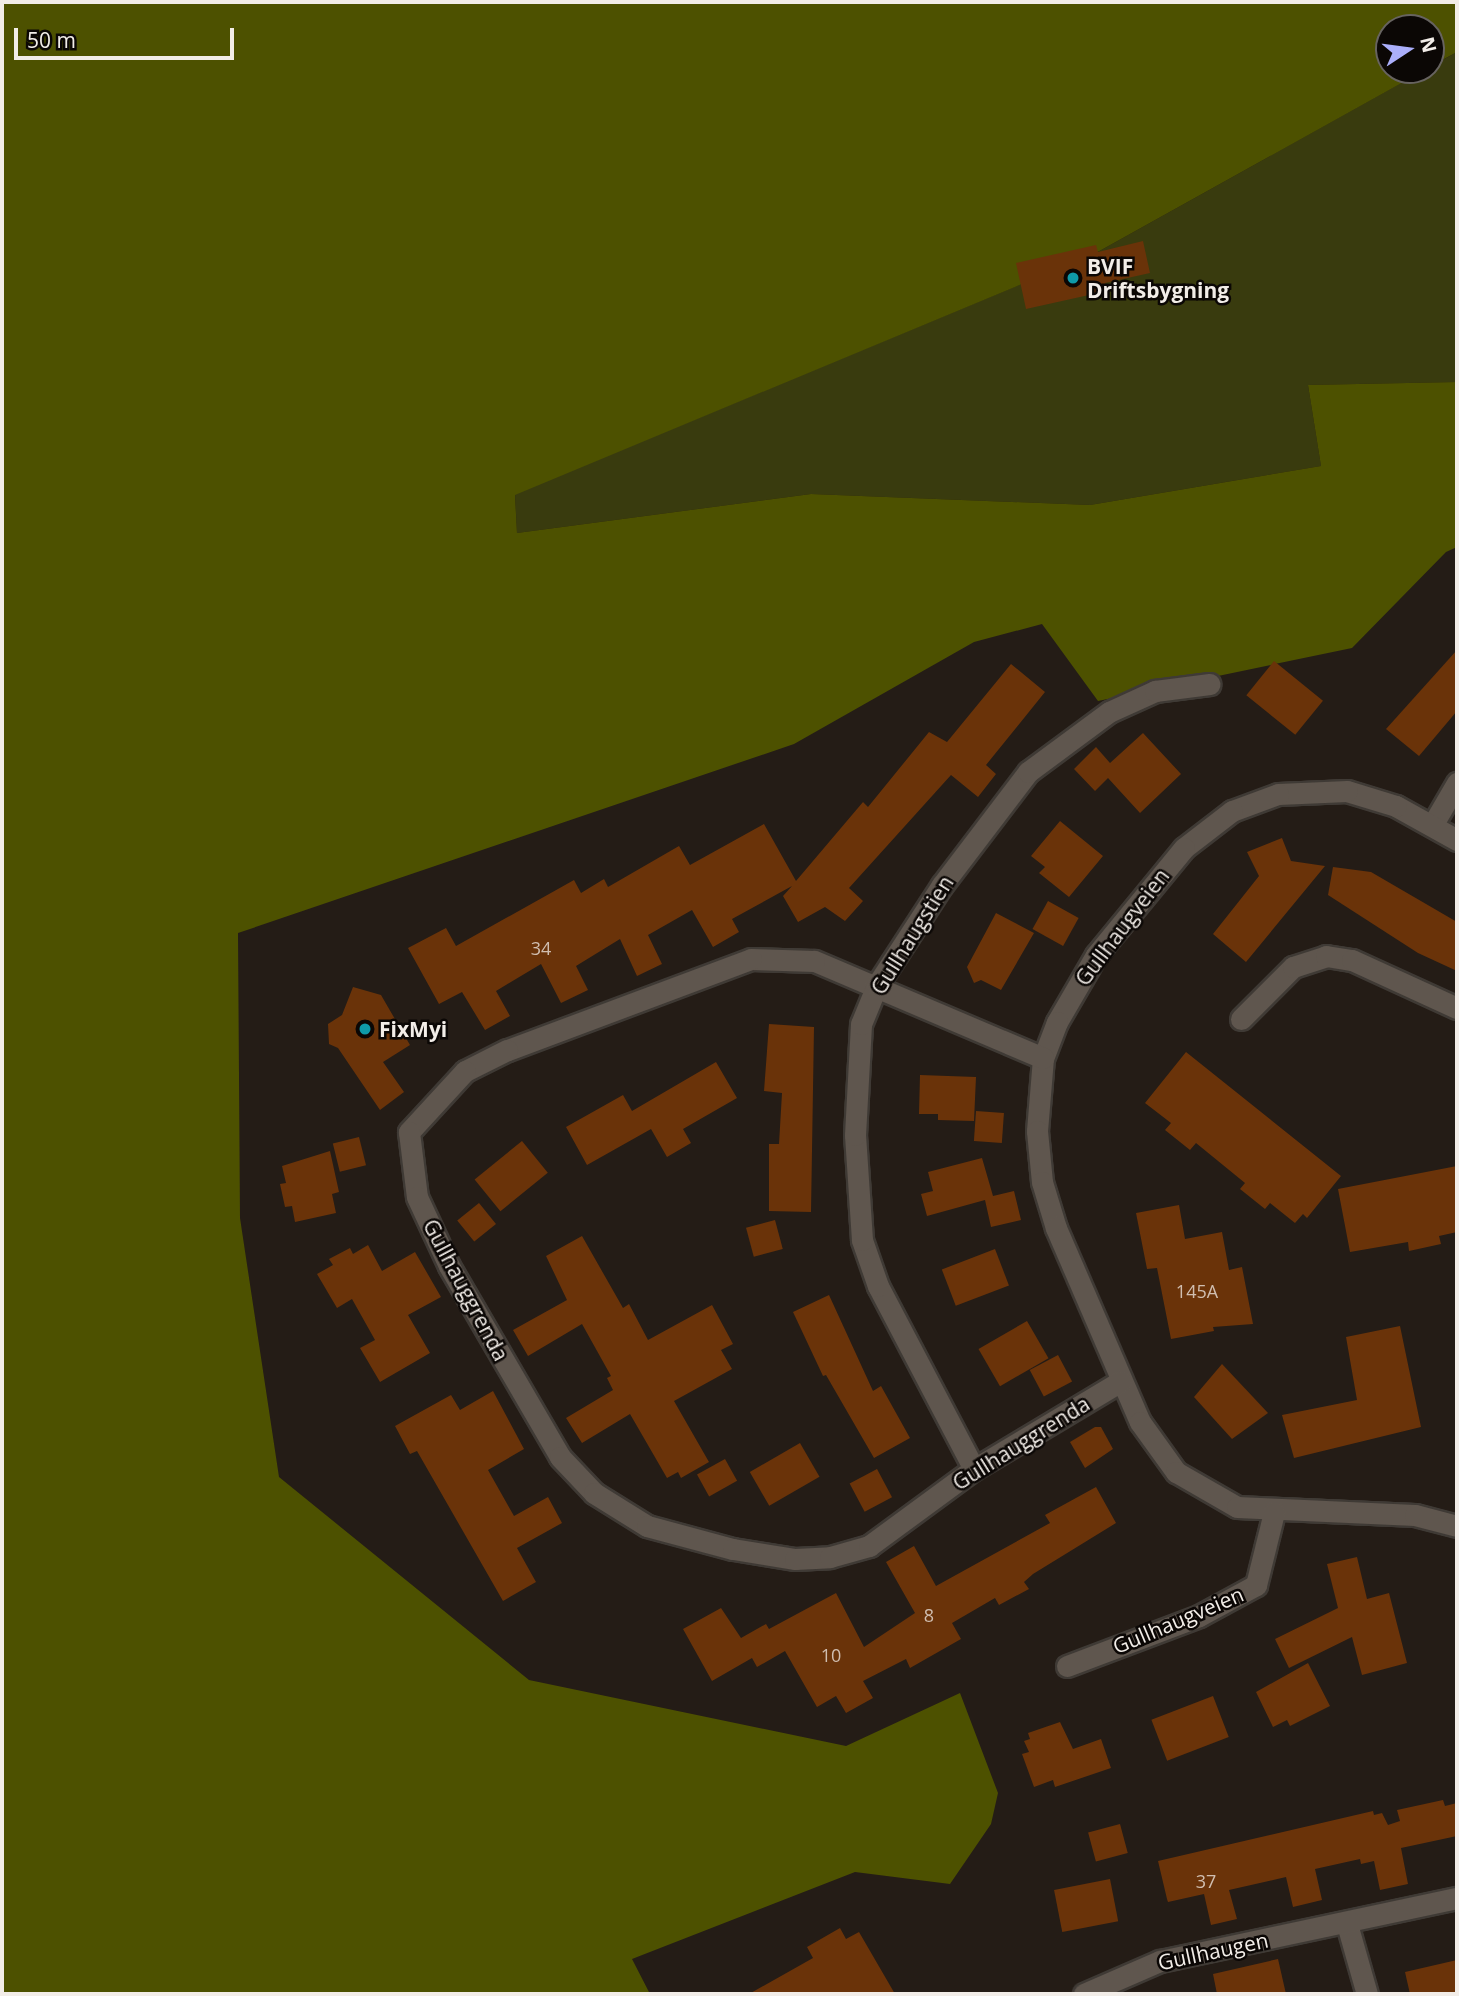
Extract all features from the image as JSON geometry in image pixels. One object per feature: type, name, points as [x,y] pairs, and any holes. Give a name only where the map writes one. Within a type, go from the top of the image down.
[{"type":"street","name":"Gullhaugstien","points":[[974,1469],[878,1286],[862,1240],[857,1202],[856,1056],[861,1024],[877,985],[942,885],[1028,772],[1109,712],[1155,691],[1210,684]]},
{"type":"street","points":[[1433,824],[1457,783]]},
{"type":"street","name":"Gullhaugveien","points":[[1457,840],[1433,824],[1374,797],[1347,791],[1278,794],[1232,811],[1184,848],[1096,955],[1057,1022],[1043,1058],[1037,1131],[1042,1182],[1056,1228],[1140,1422],[1176,1472],[1237,1507],[1274,1512],[1415,1515],[1457,1526]]},
{"type":"street","points":[[1241,1019],[1293,967],[1326,956],[1352,960],[1457,1008]]},
{"type":"street","name":"Gullhauggrenda","points":[[1043,1058],[877,985],[814,961],[751,959],[507,1049],[465,1071],[409,1132],[417,1197],[449,1266],[560,1457],[594,1493],[648,1526],[733,1549],[795,1559],[831,1558],[869,1546],[974,1469],[1121,1381]]},
{"type":"street","name":"Gullhaugveien","points":[[1067,1666],[1199,1616],[1256,1585],[1274,1512]]},
{"type":"street","name":"Gullhaugen","points":[[1084,1994],[1160,1961],[1346,1924],[1457,1898]]},
{"type":"street","points":[[1346,1924],[1367,1994]]},
{"type":"shaded area","points":[[2,2],[1457,2],[1457,52],[1445,58],[1445,14],[1375,14],[1375,84],[1400,84],[1094,254],[515,495],[517,533],[811,494],[1090,505],[1321,466],[1308,385],[1457,382],[1457,547],[1446,552],[1352,648],[1098,701],[1042,624],[974,642],[794,744],[238,933],[240,1218],[279,1477],[529,1680],[846,1746],[960,1693],[998,1793],[991,1824],[950,1884],[855,1872],[632,1959],[650,1994],[2,1994]]},
{"type":"shaded area","points":[[1457,52],[1457,382],[1308,385],[1321,466],[1090,505],[811,494],[517,533],[515,494],[1094,254],[1399,84],[1445,84],[1445,59]]},
{"type":"building","name":"BVIF Driftsbygning","points":[[1143,241],[1150,273],[1105,283],[1107,291],[1026,309],[1016,263],[1096,245],[1098,252]]},
{"type":"building","points":[[1457,650],[1457,711],[1419,756],[1386,729]]},
{"type":"building","points":[[1274,661],[1323,701],[1295,735],[1246,695]]},
{"type":"building","points":[[1011,664],[1045,692],[986,765],[996,774],[978,797],[951,775],[849,888],[863,901],[845,921],[825,907],[798,922],[783,896],[792,886],[732,919],[739,932],[713,947],[692,910],[648,935],[662,964],[637,976],[620,939],[576,966],[588,990],[561,1003],[541,964],[496,991],[510,1016],[485,1030],[462,992],[439,1004],[408,948],[446,928],[456,946],[574,880],[581,893],[604,879],[608,887],[679,846],[690,865],[764,824],[796,881],[863,802],[868,807],[929,732],[947,742]]},
{"type":"building","points":[[1143,733],[1181,774],[1140,813],[1108,778],[1095,791],[1074,769],[1096,747],[1110,763]]},
{"type":"building","points":[[1060,821],[1103,856],[1069,897],[1039,873],[1045,867],[1031,856]]},
{"type":"building","points":[[1282,838],[1291,861],[1325,866],[1246,962],[1213,934],[1259,876],[1247,852]]},
{"type":"building","points":[[1333,867],[1371,872],[1457,922],[1457,971],[1418,953],[1328,895]]},
{"type":"building","points":[[1048,901],[1079,918],[1063,946],[1032,929]]},
{"type":"building","points":[[996,913],[1034,933],[1001,990],[981,980],[974,983],[967,967]]},
{"type":"building","name":"FixMyi","points":[[353,987],[381,995],[410,1045],[383,1062],[404,1092],[380,1110],[338,1048],[329,1044],[328,1024],[342,1015]]},
{"type":"building","points":[[769,1024],[814,1027],[811,1212],[769,1211],[769,1144],[779,1144],[782,1093],[764,1091]]},
{"type":"building","points":[[1186,1052],[1341,1176],[1307,1218],[1303,1214],[1295,1223],[1270,1203],[1265,1209],[1240,1189],[1245,1183],[1196,1143],[1190,1150],[1165,1130],[1171,1123],[1145,1103]]},
{"type":"building","points":[[716,1062],[737,1098],[683,1129],[691,1143],[667,1157],[651,1129],[587,1165],[566,1127],[623,1095],[632,1111]]},
{"type":"building","points":[[920,1075],[976,1077],[974,1121],[938,1120],[938,1114],[919,1114]]},
{"type":"building","points":[[976,1111],[1004,1113],[1002,1143],[974,1141]]},
{"type":"building","points":[[359,1137],[366,1165],[340,1172],[333,1144]]},
{"type":"building","points":[[522,1141],[548,1173],[500,1211],[475,1179]]},
{"type":"building","points":[[330,1151],[339,1192],[332,1194],[336,1213],[295,1222],[292,1206],[285,1207],[280,1184],[286,1183],[282,1166]]},
{"type":"building","points":[[982,1158],[993,1196],[1014,1191],[1021,1220],[991,1227],[985,1200],[927,1216],[921,1194],[933,1191],[928,1172]]},
{"type":"building","points":[[1457,1166],[1457,1232],[1439,1236],[1441,1244],[1409,1251],[1408,1242],[1350,1252],[1338,1189]]},
{"type":"building","points":[[479,1203],[496,1224],[474,1242],[457,1221]]},
{"type":"building","points":[[1179,1205],[1185,1239],[1222,1232],[1229,1270],[1242,1267],[1253,1324],[1213,1327],[1214,1331],[1171,1339],[1157,1268],[1147,1269],[1136,1213]]},
{"type":"building","points":[[775,1220],[783,1249],[754,1257],[746,1228]]},
{"type":"building","points":[[582,1236],[623,1308],[629,1304],[648,1340],[712,1305],[733,1344],[721,1350],[732,1369],[674,1401],[709,1462],[681,1478],[678,1472],[667,1478],[630,1414],[582,1443],[566,1418],[613,1390],[607,1378],[611,1376],[582,1324],[528,1356],[513,1330],[567,1300],[546,1256]]},
{"type":"building","points":[[368,1245],[382,1271],[415,1252],[441,1297],[408,1315],[430,1353],[380,1382],[360,1348],[375,1340],[352,1299],[337,1308],[317,1274],[333,1265],[329,1259],[350,1248],[353,1254]]},
{"type":"building","points":[[995,1249],[1009,1285],[956,1306],[942,1269]]},
{"type":"building","points":[[829,1295],[873,1391],[881,1386],[910,1438],[874,1458],[826,1375],[823,1376],[793,1312]]},
{"type":"building","points":[[1027,1321],[1048,1358],[1000,1386],[979,1349]]},
{"type":"building","points":[[1400,1326],[1421,1427],[1294,1458],[1282,1415],[1357,1400],[1346,1337]]},
{"type":"building","points":[[1058,1355],[1072,1381],[1044,1397],[1030,1370]]},
{"type":"building","points":[[1222,1364],[1268,1413],[1232,1439],[1194,1397]]},
{"type":"building","points":[[493,1391],[524,1449],[488,1470],[514,1516],[548,1497],[562,1523],[517,1548],[536,1582],[503,1601],[417,1451],[410,1454],[395,1426],[451,1395],[460,1410]]},
{"type":"building","points":[[1095,1427],[1101,1427],[1113,1449],[1085,1468],[1070,1442]]},
{"type":"building","points":[[800,1443],[820,1477],[769,1506],[750,1472]]},
{"type":"building","points":[[725,1459],[737,1481],[709,1496],[697,1475]]},
{"type":"building","points":[[877,1469],[892,1497],[865,1512],[850,1484]]},
{"type":"building","points":[[1096,1487],[1116,1523],[1033,1574],[1024,1582],[1029,1589],[999,1605],[995,1598],[952,1623],[961,1639],[910,1668],[906,1659],[863,1681],[873,1698],[846,1713],[836,1696],[817,1707],[785,1651],[757,1667],[752,1658],[712,1681],[683,1629],[721,1608],[741,1638],[766,1624],[769,1629],[836,1593],[864,1647],[915,1613],[886,1562],[914,1546],[936,1586],[1050,1523],[1045,1515]]},
{"type":"building","points":[[1357,1557],[1367,1599],[1389,1593],[1407,1663],[1362,1675],[1352,1637],[1289,1668],[1275,1639],[1338,1608],[1327,1564]]},
{"type":"building","points":[[1308,1663],[1330,1706],[1290,1726],[1287,1720],[1273,1727],[1256,1692]]},
{"type":"building","points":[[1213,1696],[1229,1737],[1167,1761],[1151,1720]]},
{"type":"building","points":[[1060,1722],[1073,1749],[1101,1739],[1111,1768],[1055,1787],[1053,1780],[1034,1787],[1022,1754],[1029,1752],[1024,1741],[1030,1739],[1028,1733]]},
{"type":"building","points":[[1443,1800],[1445,1806],[1457,1803],[1457,1836],[1401,1848],[1408,1884],[1380,1890],[1374,1861],[1361,1864],[1360,1859],[1315,1869],[1322,1900],[1293,1907],[1286,1877],[1229,1890],[1237,1919],[1211,1925],[1204,1894],[1168,1902],[1158,1861],[1373,1811],[1374,1815],[1382,1813],[1388,1825],[1400,1821],[1397,1810]]},
{"type":"building","points":[[1120,1824],[1128,1853],[1096,1862],[1088,1833]]},
{"type":"building","points":[[1110,1879],[1118,1921],[1062,1932],[1054,1890]]},
{"type":"building","points":[[840,1928],[846,1939],[859,1932],[895,1994],[749,1994],[813,1958],[807,1947]]},
{"type":"building","points":[[1278,1959],[1286,1994],[1217,1994],[1213,1974]]},
{"type":"building","points":[[1457,1960],[1457,1994],[1410,1994],[1405,1972]]},
{"type":"place","name":"BVIF Driftsbygning","points":[[1073,278]]},
{"type":"place","name":"FixMyi","points":[[365,1029]]}]
